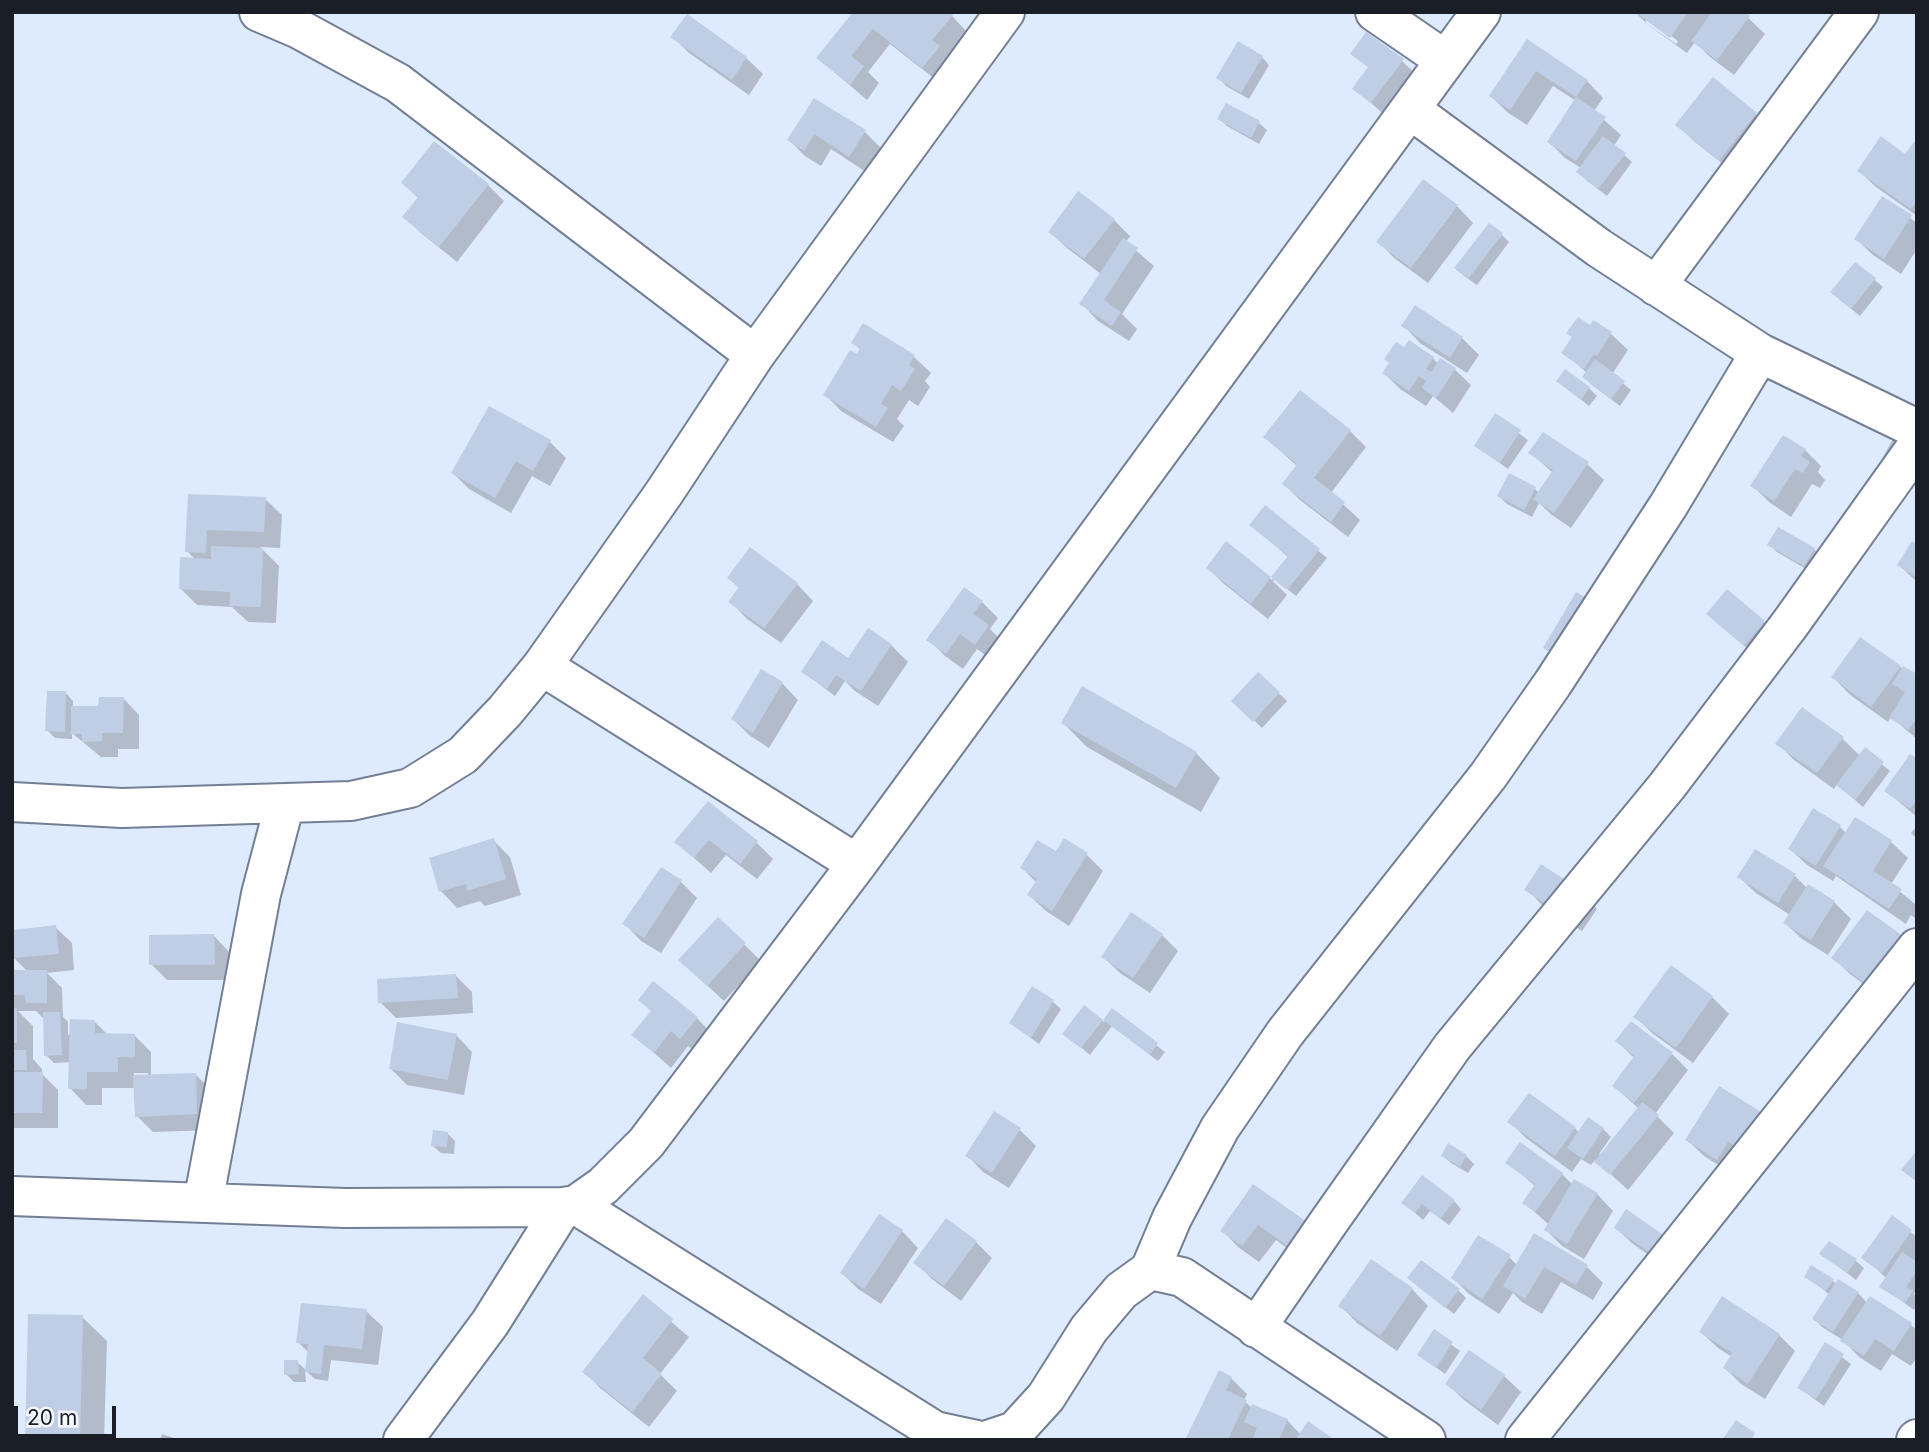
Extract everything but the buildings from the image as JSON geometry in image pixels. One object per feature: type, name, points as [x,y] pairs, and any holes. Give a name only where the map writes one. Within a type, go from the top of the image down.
[{"type":"street","points":[[259,12],[299,29],[398,83],[755,355]]},
{"type":"street","points":[[12,802],[122,808],[351,801],[410,788],[463,755],[505,711],[541,666],[664,493],[755,355],[1005,12]]},
{"type":"street","points":[[1375,12],[1445,61]]},
{"type":"street","points":[[402,1440],[490,1323],[570,1206],[603,1186],[646,1143],[857,864],[1481,12]]},
{"type":"street","points":[[1656,286],[1859,12]]},
{"type":"street","points":[[1410,110],[1600,248],[1760,353],[1917,429]]},
{"type":"street","points":[[988,1440],[1015,1431],[1046,1397],[1089,1329],[1121,1291],[1150,1270],[1172,1218],[1220,1128],[1285,1033],[1488,776],[1546,694],[1668,506],[1760,353]]},
{"type":"street","points":[[1256,1328],[1452,1048],[1667,786],[1790,624],[1917,446]]},
{"type":"street","points":[[541,666],[857,864]]},
{"type":"street","points":[[203,1203],[261,894],[285,803]]},
{"type":"street","points":[[1525,1440],[1917,948]]},
{"type":"street","points":[[12,1196],[345,1208],[570,1206],[940,1436],[977,1440]]},
{"type":"street","points":[[1150,1270],[1182,1277],[1426,1440]]}]
